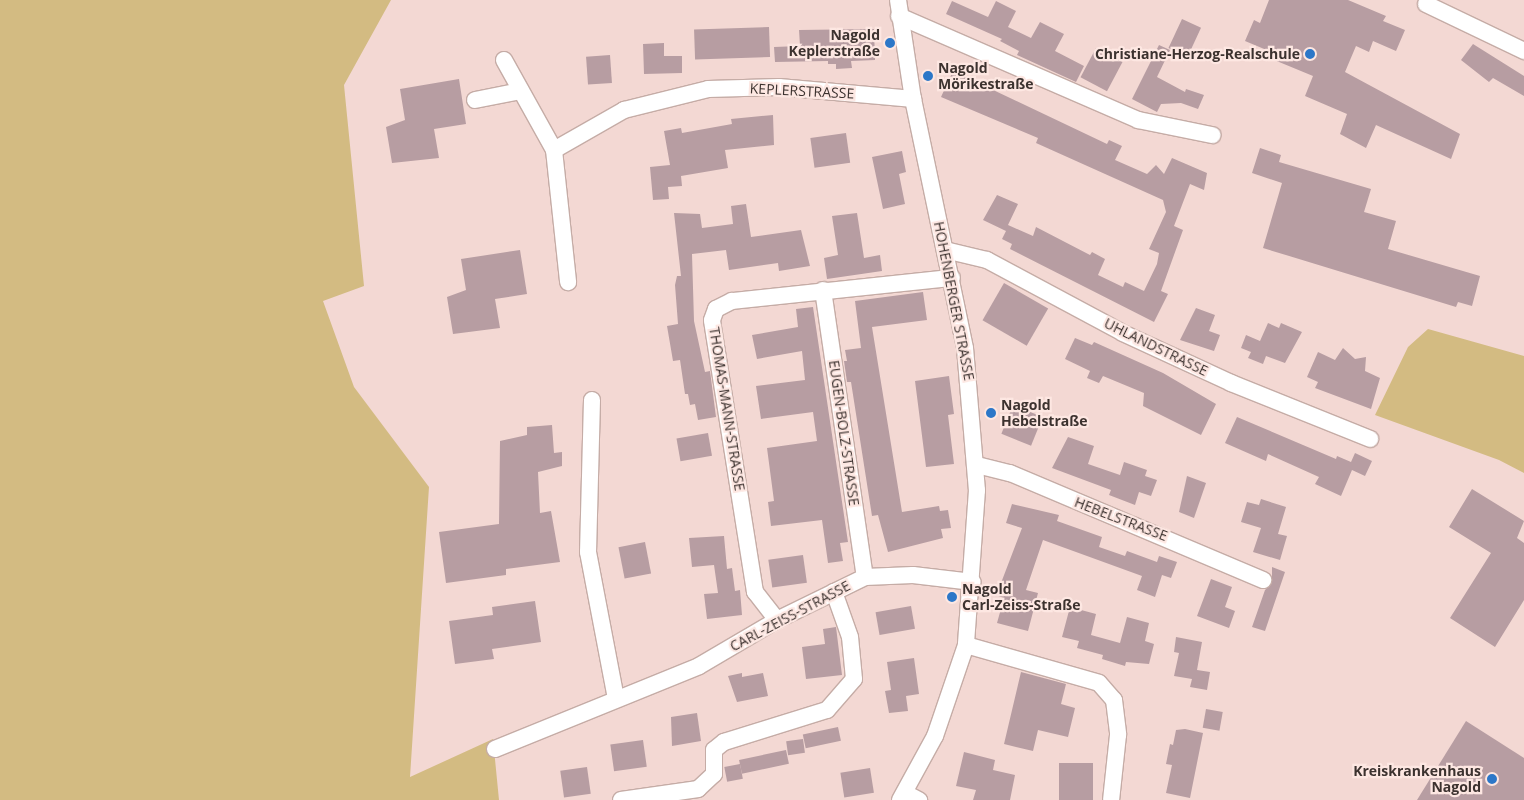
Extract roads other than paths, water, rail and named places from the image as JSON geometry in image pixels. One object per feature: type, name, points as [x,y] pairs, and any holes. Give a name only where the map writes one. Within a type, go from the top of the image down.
[{"type":"street","points":[[1426,4],[1524,51]]},
{"type":"street","points":[[899,8],[1138,120],[1212,135]]},
{"type":"street","name":"HOHENBERGER STRASSE","points":[[899,8],[913,98],[952,278],[968,364],[977,466],[973,582],[966,645],[935,736],[908,798]]},
{"type":"street","points":[[504,60],[554,150],[568,282]]},
{"type":"street","name":"KEPLERSTRASSE","points":[[554,150],[624,110],[708,88],[779,87],[913,98]]},
{"type":"street","points":[[475,100],[521,91]]},
{"type":"street","name":"UHLANDSTRASSE","points":[[945,250],[987,260],[1123,333],[1231,383],[1370,439]]},
{"type":"street","name":"THOMAS-MANN-STRASSE","points":[[777,620],[756,592],[712,320],[716,308],[732,301],[952,278]]},
{"type":"street","name":"EUGEN-BOLZ-STRASSE","points":[[823,290],[865,577]]},
{"type":"street","points":[[592,400],[588,552],[616,699]]},
{"type":"street","name":"HEBELSTRASSE","points":[[977,466],[1010,473],[1187,544],[1263,580]]},
{"type":"street","name":"CARL-ZEISS-STRASSE","points":[[495,749],[699,666],[777,620],[865,577],[913,575],[973,582]]},
{"type":"street","points":[[621,800],[698,788],[714,774],[714,750],[724,742],[827,710],[854,678],[850,637],[834,592]]},
{"type":"street","points":[[966,645],[1099,684],[1114,700],[1118,735],[1111,800]]},
{"type":"place","name":"Nagold Keplerstraße","points":[[890,43]]},
{"type":"place","name":"Christiane-Herzog-Realschule","points":[[1310,54]]},
{"type":"place","name":"Nagold Mörikestraße","points":[[928,76]]},
{"type":"place","name":"Nagold Hebelstraße","points":[[991,413]]},
{"type":"place","name":"Nagold Carl-Zeiss-Straße","points":[[952,597]]},
{"type":"place","name":"Kreiskrankenhaus Nagold","points":[[1492,779]]}]
